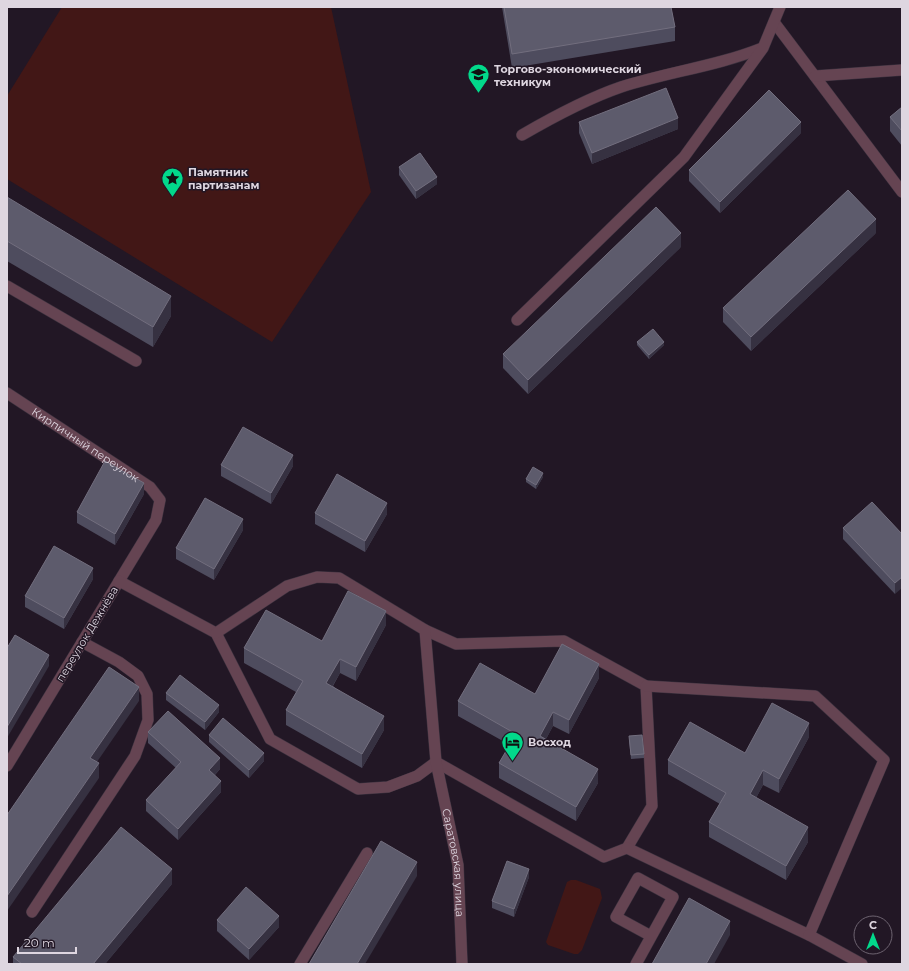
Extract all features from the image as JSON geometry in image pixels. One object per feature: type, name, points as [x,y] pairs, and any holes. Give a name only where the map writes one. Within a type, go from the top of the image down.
[{"type":"street","points":[[517,320],[684,157],[763,48],[780,7]]},
{"type":"street","points":[[774,22],[902,192]]},
{"type":"street","points":[[522,135],[574,106],[621,87],[711,65],[763,48]]},
{"type":"street","points":[[815,76],[902,70]]},
{"type":"street","points":[[7,286],[136,361]]},
{"type":"street","name":"Кирпичный переулок","points":[[7,393],[150,487],[160,500]]},
{"type":"street","name":"переулок Дежнёва","points":[[7,766],[156,520],[160,500]]},
{"type":"street","points":[[216,634],[287,586],[317,577],[340,578],[425,630],[456,644],[564,641],[646,686],[815,696],[884,760],[809,935]]},
{"type":"street","points":[[119,581],[216,634],[270,739],[358,789],[388,787],[417,776],[436,762],[604,857],[627,848],[652,806],[646,686]]},
{"type":"street","name":"Саратовская улица","points":[[425,630],[436,762],[458,865],[462,964]]},
{"type":"street","points":[[32,912],[135,756],[148,720],[147,694],[138,676],[119,662],[82,642]]},
{"type":"street","points":[[627,848],[809,935],[862,964]]},
{"type":"street","points":[[300,964],[367,853]]},
{"type":"street","points":[[636,964],[673,897],[638,878],[616,917],[651,936]]},
{"type":"shaded area","points":[[62,7],[331,7],[371,192],[272,342],[7,179],[7,96]]},
{"type":"shaded area","points":[[576,880],[600,889],[602,898],[582,950],[578,954],[548,945],[546,942],[567,882]]},
{"type":"building","points":[[504,7],[671,7],[675,27],[512,54]]},
{"type":"building","points":[[666,88],[678,118],[592,153],[579,122]]},
{"type":"building","points":[[769,90],[801,122],[720,202],[689,170]]},
{"type":"building","points":[[902,107],[902,131],[890,117]]},
{"type":"building","points":[[420,153],[437,177],[416,191],[399,167]]},
{"type":"building","points":[[848,190],[876,219],[751,337],[723,308]]},
{"type":"building","points":[[7,197],[171,296],[153,327],[7,241]]},
{"type":"building","points":[[656,207],[681,233],[528,380],[503,354]]},
{"type":"building","points":[[653,329],[664,342],[649,355],[637,342]]},
{"type":"building","points":[[243,427],[293,455],[271,493],[221,465]]},
{"type":"building","points":[[105,461],[144,483],[115,534],[77,512]]},
{"type":"building","points":[[533,467],[543,473],[536,485],[526,479]]},
{"type":"building","points":[[337,474],[387,503],[365,541],[315,513]]},
{"type":"building","points":[[205,498],[243,519],[214,569],[176,548]]},
{"type":"building","points":[[872,502],[902,534],[902,577],[895,583],[843,528]]},
{"type":"building","points":[[54,546],[93,568],[64,618],[25,596]]},
{"type":"building","points":[[348,591],[386,611],[356,667],[340,659],[326,683],[384,716],[362,754],[286,710],[303,681],[244,648],[266,610],[322,641]]},
{"type":"building","points":[[15,635],[49,655],[7,727],[7,648]]},
{"type":"building","points":[[562,644],[599,664],[569,720],[553,712],[540,736],[598,769],[576,807],[499,763],[516,734],[458,701],[480,663],[535,694]]},
{"type":"building","points":[[109,667],[139,687],[90,758],[99,763],[7,896],[7,815]]},
{"type":"building","points":[[180,675],[219,705],[205,722],[166,693]]},
{"type":"building","points":[[772,703],[809,723],[779,779],[763,770],[750,794],[808,827],[786,866],[709,822],[726,793],[668,760],[690,722],[745,753]]},
{"type":"building","points":[[168,711],[220,758],[209,770],[221,781],[178,829],[146,800],[181,762],[148,732]]},
{"type":"building","points":[[223,718],[264,753],[249,770],[209,735]]},
{"type":"building","points":[[642,735],[644,754],[631,755],[629,736]]},
{"type":"building","points":[[121,827],[172,869],[93,964],[22,964],[13,957]]},
{"type":"building","points":[[381,841],[417,862],[357,964],[309,964]]},
{"type":"building","points":[[507,861],[529,869],[514,909],[492,901]]},
{"type":"building","points":[[246,887],[279,916],[249,949],[217,920]]},
{"type":"building","points":[[689,898],[730,921],[706,964],[652,964]]},
{"type":"place","name":"Торгово-экономический техникум","points":[[479,94]]},
{"type":"place","name":"Памятник партизанам","points":[[173,198]]},
{"type":"place","name":"Восход","points":[[513,762]]}]
